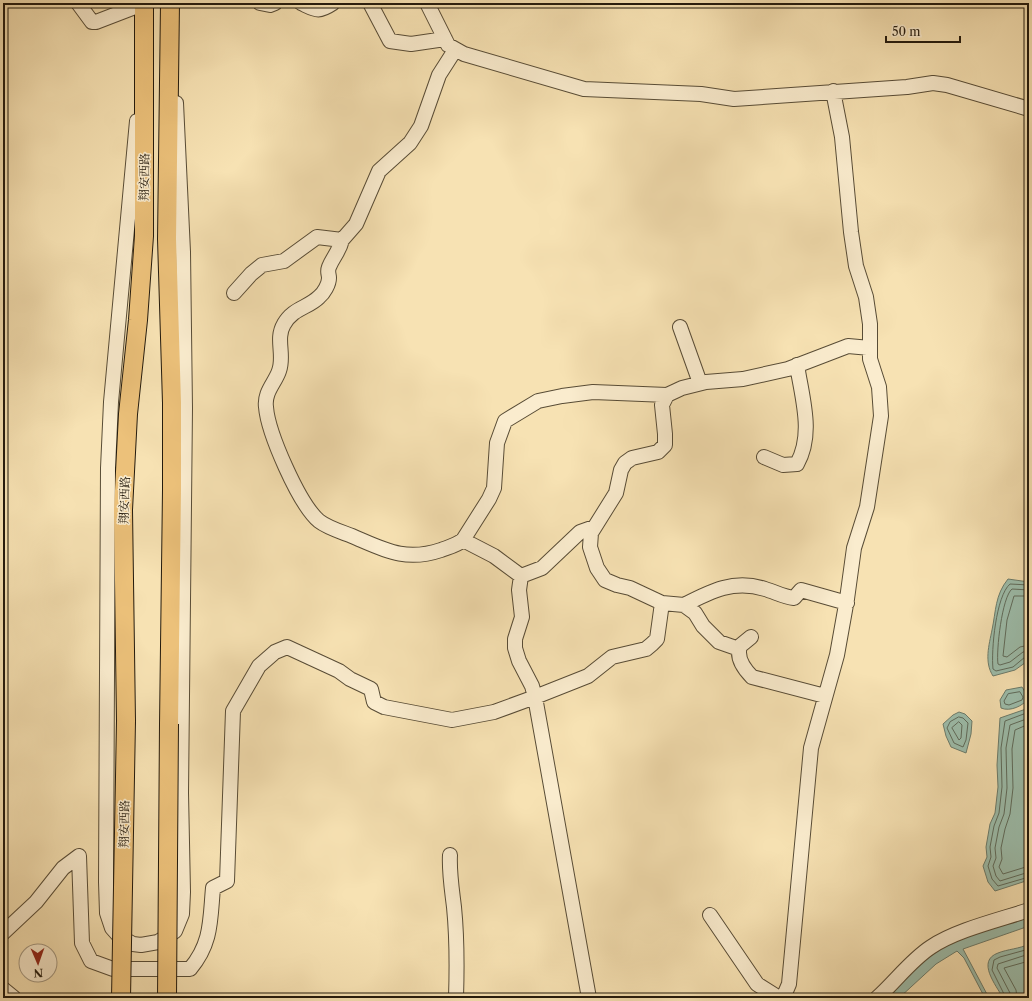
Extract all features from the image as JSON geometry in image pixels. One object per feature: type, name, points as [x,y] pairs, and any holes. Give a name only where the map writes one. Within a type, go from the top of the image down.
[{"type":"main road","name":"翔安西路","points":[[167,998],[172,490],[172,403],[167,239],[170,3]]},
{"type":"main road","name":"翔安西路","points":[[120,998],[126,720],[123,510],[128,414],[138,320],[144,236],[144,5]]},
{"type":"street","points":[[78,3],[92,22],[96,22],[144,5]]},
{"type":"street","points":[[260,3],[270,5],[275,3]]},
{"type":"street","points":[[301,3],[312,9],[318,10],[324,9],[333,3]]},
{"type":"street","points":[[370,3],[390,41],[411,44],[445,39]]},
{"type":"street","points":[[428,3],[445,39],[455,50],[464,54],[584,89],[701,94],[734,99],[906,87],[933,83],[947,84],[1029,109]]},
{"type":"street","points":[[145,53],[128,199],[111,402],[108,468],[106,672],[107,913],[112,928],[120,937],[133,944],[141,945],[158,942],[175,931],[182,914],[183,892],[181,785],[185,408],[178,134],[170,40]]},
{"type":"street","points":[[455,50],[439,75],[422,126],[410,143],[379,171],[356,224],[342,240],[335,258],[329,266],[327,273],[329,279],[326,289],[319,298],[290,314],[279,333],[280,370],[268,391],[266,406],[274,437],[298,492],[311,512],[320,522],[381,548],[414,556],[429,554],[448,548],[463,540],[489,499],[494,488],[497,443],[505,421],[538,401],[593,392],[667,395],[700,383],[756,377],[797,365],[848,346],[870,348]]},
{"type":"street","points":[[783,998],[788,984],[811,748],[837,655],[847,603],[854,548],[867,507],[881,416],[879,387],[870,359],[870,324],[866,297],[856,266],[851,232],[842,137],[833,91]]},
{"type":"street","points":[[234,293],[251,274],[262,265],[284,261],[317,237],[342,240]]},
{"type":"street","points":[[680,327],[700,383]]},
{"type":"street","points":[[764,457],[789,466],[797,464],[801,457],[806,443],[806,430],[797,365]]},
{"type":"street","points":[[667,395],[662,405],[665,434],[664,445],[658,452],[632,458],[625,462],[620,470],[616,493],[594,527],[590,547],[597,568],[605,580],[630,588],[662,603],[684,605],[694,613],[703,626],[719,642],[739,649]]},
{"type":"street","points":[[522,576],[542,568],[580,532],[594,527]]},
{"type":"street","points":[[463,540],[494,556],[522,576]]},
{"type":"street","points":[[522,576],[519,590],[522,617],[515,639],[515,648],[519,662],[532,686],[535,697],[589,998]]},
{"type":"street","points":[[684,605],[709,591],[746,585],[794,598],[801,590],[847,603]]},
{"type":"street","points":[[5,928],[36,902],[63,868],[79,856],[82,943],[91,961],[113,969],[190,969],[199,959],[209,937],[213,888],[227,882],[233,711],[259,660],[275,652],[287,647],[339,671],[350,679],[371,689],[374,702],[384,707],[452,720],[494,712],[535,697],[588,676],[612,657],[646,648],[657,639],[662,603]]},
{"type":"street","points":[[750,637],[739,649],[739,656],[745,670],[752,677],[825,696]]},
{"type":"street","points":[[450,854],[449,867],[454,909],[456,998]]},
{"type":"street","points":[[877,998],[896,981],[916,958],[932,946],[966,931],[1029,910]]},
{"type":"street","points":[[710,914],[757,984],[779,998]]},
{"type":"street","points":[[3,989],[14,998]]},
{"type":"water","points":[[1008,579],[1029,582],[1029,660],[1015,670],[993,676],[990,671],[988,659],[989,647],[998,597]]},
{"type":"water","points":[[1022,687],[1029,698],[1026,701],[1020,706],[1012,709],[1001,708],[1000,700],[1006,690]]},
{"type":"water","points":[[1029,708],[1029,880],[995,891],[988,882],[983,866],[987,857],[986,847],[990,824],[995,813],[998,787],[997,765],[1000,718]]},
{"type":"water","points":[[959,712],[965,714],[972,721],[971,734],[966,753],[951,747],[943,724]]},
{"type":"water","points":[[1029,918],[1029,926],[963,949],[989,998],[985,998],[964,958],[957,951],[936,964],[899,998],[887,998],[922,963],[946,946],[959,939],[987,929]]},
{"type":"water","points":[[1029,944],[1029,998],[1003,998],[990,974],[988,967],[989,962],[992,957],[998,953]]}]
